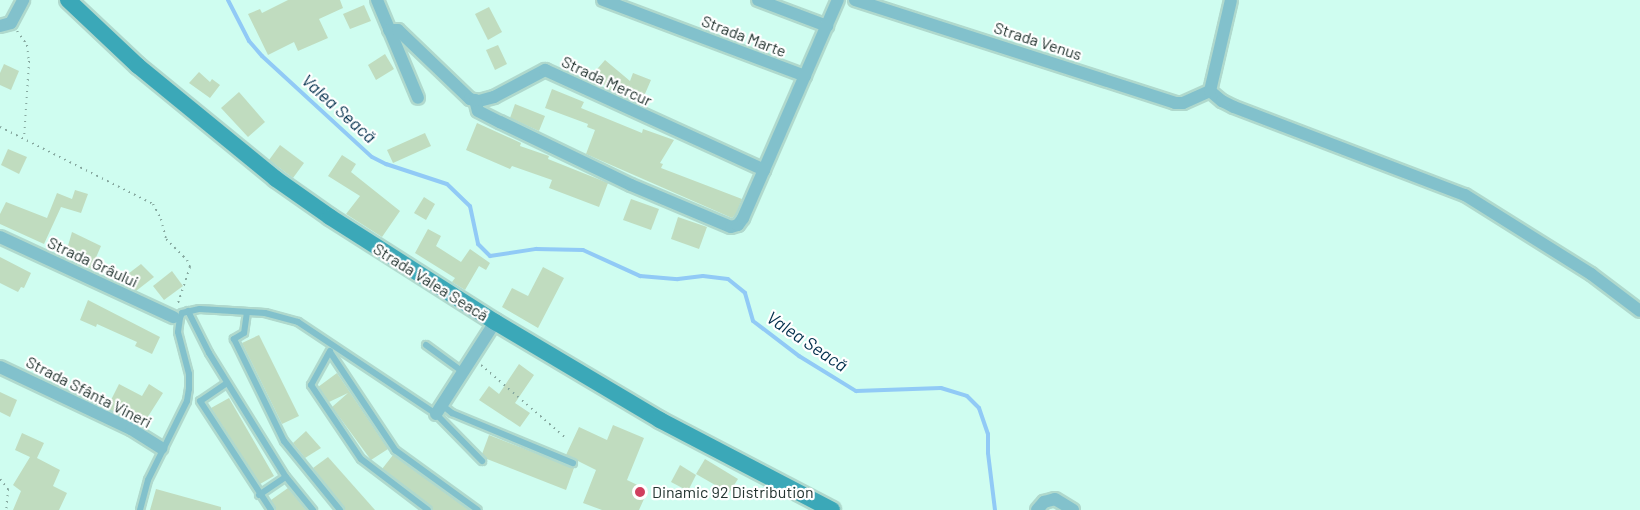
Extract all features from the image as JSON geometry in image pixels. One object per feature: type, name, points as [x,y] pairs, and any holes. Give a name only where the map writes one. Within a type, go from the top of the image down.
[{"type":"main road","name":"Strada Valea Seacă","points":[[68,0],[138,66],[276,179],[384,253],[670,426],[832,510]]},
{"type":"street","points":[[6,24],[23,0]]},
{"type":"street","points":[[377,0],[418,98]]},
{"type":"street","name":"Strada Marte","points":[[603,0],[805,76]]},
{"type":"street","points":[[758,0],[827,26]]},
{"type":"street","points":[[389,30],[398,30],[465,96],[475,100],[478,111],[631,185],[731,227],[738,225],[743,218],[838,0]]},
{"type":"street","name":"Strada Venus","points":[[855,0],[1175,103],[1183,103],[1210,91]]},
{"type":"street","points":[[1231,0],[1210,91],[1222,101],[1465,195],[1590,274],[1640,311]]},
{"type":"street","name":"Strada Mercur","points":[[475,100],[494,98],[545,70],[764,170]]},
{"type":"street","name":"Strada Grâului","points":[[0,237],[172,316]]},
{"type":"street","points":[[439,410],[495,322]]},
{"type":"street","name":"Strada Sfânta Vineri","points":[[0,366],[131,429],[162,448]]},
{"type":"street","points":[[1037,510],[1044,502],[1054,499],[1073,510]]},
{"type":"lane","points":[[188,310],[227,383],[286,477],[313,510]]},
{"type":"lane","points":[[140,510],[162,448],[187,400],[189,374],[178,332],[180,318],[188,310],[247,312],[290,319],[332,349],[439,410],[452,413],[573,463]]},
{"type":"lane","points":[[247,312],[244,333],[234,339],[284,441],[340,510]]},
{"type":"lane","points":[[426,345],[463,372]]},
{"type":"lane","points":[[332,349],[311,384],[361,459],[428,510]]},
{"type":"lane","points":[[332,349],[395,450],[478,510]]},
{"type":"lane","points":[[227,383],[200,401],[259,495],[271,510]]},
{"type":"lane","points":[[439,410],[482,461]]},
{"type":"lane","points":[[259,495],[286,477]]},
{"type":"path","points":[[6,24],[27,45],[29,52],[24,138]]},
{"type":"path","points":[[0,127],[153,204],[161,219],[166,239],[188,260],[190,267],[172,316]]},
{"type":"path","points":[[472,358],[567,440]]},
{"type":"path","points":[[0,479],[8,489],[6,510]]},
{"type":"building","points":[[288,0],[340,0],[343,8],[319,19],[328,38],[298,51],[294,42],[268,55],[248,14],[260,9],[262,13]]},
{"type":"building","points":[[364,5],[371,21],[350,29],[343,14]]},
{"type":"building","points":[[489,7],[502,32],[488,40],[475,14]]},
{"type":"building","points":[[498,45],[507,64],[495,70],[486,50]]},
{"type":"building","points":[[385,54],[394,69],[376,80],[368,65]]},
{"type":"building","points":[[605,60],[630,81],[633,73],[651,80],[641,103],[610,90],[592,75]]},
{"type":"building","points":[[4,64],[19,71],[11,90],[0,85],[0,73]]},
{"type":"building","points":[[199,72],[210,82],[212,79],[220,85],[210,98],[189,83]]},
{"type":"building","points":[[552,89],[584,102],[581,108],[642,133],[643,129],[674,140],[660,163],[663,164],[661,168],[742,199],[736,214],[732,218],[586,154],[595,130],[587,127],[588,124],[545,108]]},
{"type":"building","points":[[239,92],[265,122],[248,137],[221,108]]},
{"type":"building","points":[[515,104],[545,116],[539,131],[510,118]]},
{"type":"building","points":[[477,123],[521,143],[520,146],[549,156],[548,159],[608,183],[599,207],[549,188],[552,180],[512,166],[510,169],[466,150]]},
{"type":"building","points":[[425,133],[431,146],[393,163],[387,150]]},
{"type":"building","points":[[280,145],[304,163],[293,178],[269,160]]},
{"type":"building","points":[[8,149],[27,157],[19,174],[1,165]]},
{"type":"building","points":[[342,155],[356,164],[351,172],[400,211],[382,237],[346,214],[360,196],[328,176]]},
{"type":"building","points":[[75,190],[88,194],[81,213],[61,207],[44,244],[0,224],[0,214],[6,202],[47,218],[57,193],[72,199]]},
{"type":"building","points":[[424,197],[435,204],[426,220],[414,213]]},
{"type":"building","points":[[631,199],[659,209],[651,230],[623,220]]},
{"type":"building","points":[[678,217],[707,227],[699,249],[671,239]]},
{"type":"building","points":[[428,229],[441,236],[436,246],[461,262],[470,249],[490,263],[486,270],[479,266],[465,290],[452,282],[455,278],[415,253]]},
{"type":"building","points":[[72,232],[101,246],[91,269],[65,256]]},
{"type":"building","points":[[0,257],[31,273],[24,288],[21,287],[18,292],[0,283]]},
{"type":"building","points":[[141,264],[154,277],[136,291],[124,277]]},
{"type":"building","points":[[543,267],[564,278],[538,328],[502,307],[512,288],[528,296]]},
{"type":"building","points":[[172,271],[183,286],[164,300],[153,286]]},
{"type":"building","points":[[88,300],[160,337],[152,354],[135,346],[137,342],[97,324],[96,327],[80,320]]},
{"type":"building","points":[[259,335],[299,416],[282,424],[242,343]]},
{"type":"building","points":[[519,364],[534,375],[515,403],[530,413],[520,427],[479,400],[489,386],[499,394]]},
{"type":"building","points":[[337,373],[388,449],[371,460],[332,407],[348,393],[329,402],[318,387]]},
{"type":"building","points":[[119,384],[142,396],[149,384],[163,393],[142,426],[107,408]]},
{"type":"building","points":[[0,392],[17,400],[10,417],[0,412]]},
{"type":"building","points":[[229,398],[274,476],[260,484],[211,408]]},
{"type":"building","points":[[613,425],[644,438],[627,480],[648,490],[639,510],[602,510],[583,503],[596,470],[566,455],[579,427],[607,440]]},
{"type":"building","points":[[306,431],[321,448],[305,458],[293,443]]},
{"type":"building","points":[[22,433],[44,443],[37,458],[60,470],[53,486],[67,493],[59,510],[13,510],[21,491],[13,485],[30,457],[15,450]]},
{"type":"building","points":[[489,435],[574,468],[566,490],[487,459],[482,454]]},
{"type":"building","points":[[393,455],[469,510],[433,510],[382,469]]},
{"type":"building","points":[[328,457],[375,510],[345,510],[313,468]]},
{"type":"building","points":[[705,459],[738,479],[729,493],[696,474]]},
{"type":"building","points":[[680,465],[696,475],[688,491],[671,482]]},
{"type":"building","points":[[288,488],[306,510],[276,510],[271,500]]},
{"type":"building","points":[[156,489],[221,507],[221,510],[150,510]]},
{"type":"waterway","name":"Valea Seacă","points":[[228,0],[249,41],[262,56],[372,157],[386,164],[447,184],[470,206],[478,244],[490,256],[536,249],[583,250],[640,276],[678,279],[703,276],[728,279],[745,293],[753,321],[799,356],[856,391],[941,388],[967,396],[979,408],[988,434],[995,510]]},
{"type":"place","name":"Dinamic 92 Distribution","points":[[640,492]]}]
